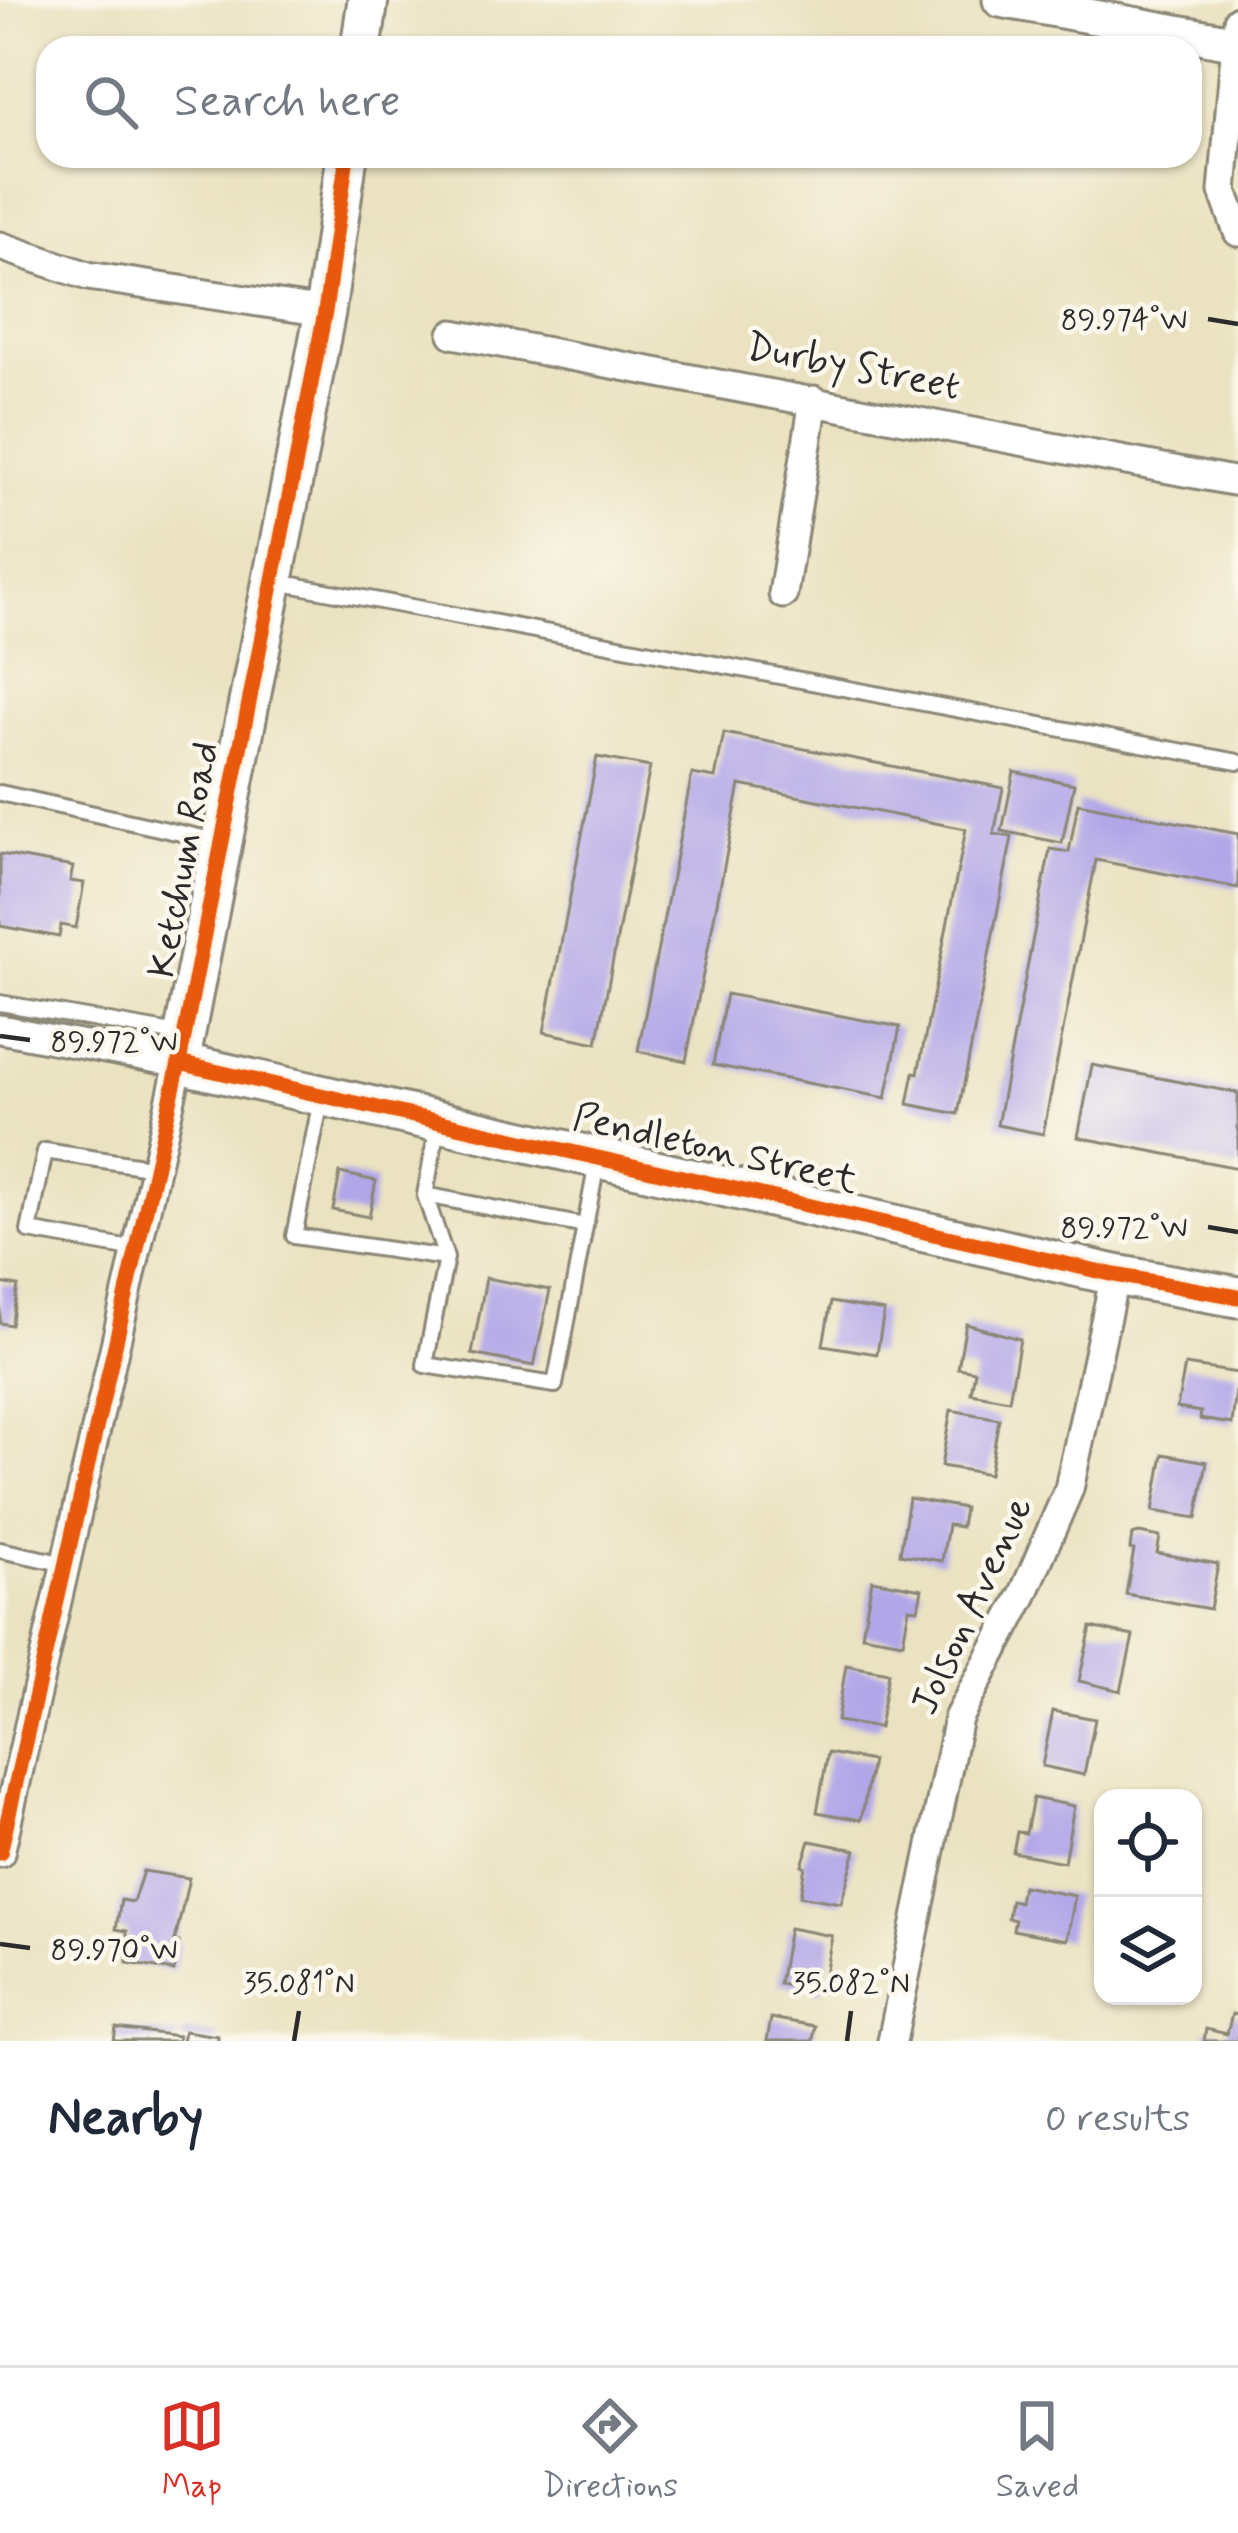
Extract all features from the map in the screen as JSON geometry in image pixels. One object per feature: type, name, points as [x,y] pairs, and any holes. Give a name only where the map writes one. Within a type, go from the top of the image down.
[{"type":"main road","points":[[363,36],[368,0]]},
{"type":"main road","name":"Ketchum Road","points":[[182,1049],[325,313],[344,168]]},
{"type":"main road","name":"Pendleton Street","points":[[182,1049],[322,1095],[1115,1275],[1238,1297]]},
{"type":"street","points":[[1000,0],[1236,35],[1222,191],[1238,232]]},
{"type":"street","points":[[0,246],[88,276],[325,313]]},
{"type":"street","name":"Durby Street","points":[[453,334],[1238,482]]},
{"type":"street","points":[[783,594],[814,400]]},
{"type":"street","points":[[0,1029],[182,1049]]},
{"type":"street","name":"Ketchum Road","points":[[0,1853],[182,1049]]},
{"type":"street","name":"Jolson Avenue","points":[[892,2041],[958,1718],[1023,1595],[1070,1489],[1115,1275]]},
{"type":"lane","points":[[272,582],[1238,762]]},
{"type":"lane","points":[[0,793],[222,842]]},
{"type":"lane","points":[[0,1003],[182,1049]]},
{"type":"lane","points":[[322,1095],[294,1236],[446,1258]]},
{"type":"lane","points":[[439,1121],[425,1195],[446,1258],[425,1365],[555,1385],[598,1158]]},
{"type":"lane","points":[[137,1250],[29,1231],[45,1151],[155,1168]]},
{"type":"lane","points":[[425,1195],[585,1226]]},
{"type":"lane","points":[[0,1550],[65,1564]]},
{"type":"building","points":[[724,733],[1003,788],[994,834],[1012,837],[958,1114],[908,1104],[966,829],[740,785],[686,1061],[638,1051],[692,774],[715,778]]},
{"type":"building","points":[[597,757],[650,767],[597,1043],[544,1032]]},
{"type":"building","points":[[1014,772],[1074,784],[1062,843],[1002,831]]},
{"type":"building","points":[[1078,803],[1238,834],[1238,888],[1096,860],[1043,1134],[997,1125],[1050,849],[1069,852]]},
{"type":"building","points":[[0,854],[73,867],[70,881],[84,883],[76,928],[61,925],[59,937],[0,926]]},
{"type":"building","points":[[726,994],[900,1027],[886,1098],[713,1065]]},
{"type":"building","points":[[1092,1065],[1238,1093],[1238,1168],[1078,1137]]},
{"type":"building","points":[[340,1173],[376,1181],[369,1217],[333,1210]]},
{"type":"building","points":[[486,1278],[550,1290],[534,1366],[472,1354]]},
{"type":"building","points":[[0,1283],[18,1286],[11,1325],[0,1323]]},
{"type":"building","points":[[831,1302],[884,1311],[877,1354],[823,1345]]},
{"type":"building","points":[[966,1324],[1020,1339],[1009,1400],[971,1393],[975,1371],[958,1368]]},
{"type":"building","points":[[1185,1365],[1238,1373],[1232,1424],[1200,1419],[1201,1412],[1177,1408]]},
{"type":"building","points":[[951,1410],[999,1419],[989,1474],[941,1466]]},
{"type":"building","points":[[1163,1454],[1207,1462],[1197,1518],[1153,1511]]},
{"type":"building","points":[[909,1498],[964,1508],[961,1527],[948,1525],[942,1561],[900,1554]]},
{"type":"building","points":[[1132,1535],[1160,1537],[1157,1553],[1218,1564],[1210,1609],[1126,1594]]},
{"type":"building","points":[[872,1580],[922,1589],[918,1609],[909,1608],[903,1642],[862,1635]]},
{"type":"building","points":[[1091,1627],[1133,1636],[1121,1691],[1079,1681]]},
{"type":"building","points":[[846,1665],[888,1673],[879,1728],[837,1721]]},
{"type":"building","points":[[1053,1711],[1095,1719],[1084,1775],[1042,1766]]},
{"type":"building","points":[[828,1753],[872,1761],[861,1820],[817,1812]]},
{"type":"building","points":[[1033,1798],[1074,1806],[1064,1862],[1013,1852],[1017,1832],[1026,1833]]},
{"type":"building","points":[[810,1841],[856,1850],[841,1903],[800,1896]]},
{"type":"building","points":[[143,1871],[189,1878],[175,1941],[179,1942],[174,1971],[127,1963],[127,1931],[116,1929],[121,1900],[133,1902]]},
{"type":"building","points":[[1022,1886],[1075,1896],[1067,1940],[1013,1930],[1015,1920],[1008,1918],[1011,1900],[1019,1902]]},
{"type":"building","points":[[789,1928],[832,1936],[822,1992],[779,1984]]},
{"type":"building","points":[[1232,2014],[1238,2015],[1238,2041],[1204,2041],[1206,2029],[1227,2034]]},
{"type":"building","points":[[771,2018],[815,2026],[813,2041],[767,2041]]},
{"type":"building","points":[[116,2028],[178,2036],[177,2041],[114,2041]]},
{"type":"building","points":[[184,2031],[218,2036],[218,2041],[182,2041]]},
{"type":"cycle path","points":[[0,1853],[179,1063],[325,312],[345,168]]},
{"type":"cycle path","points":[[179,1063],[1115,1275],[1238,1297]]}]
